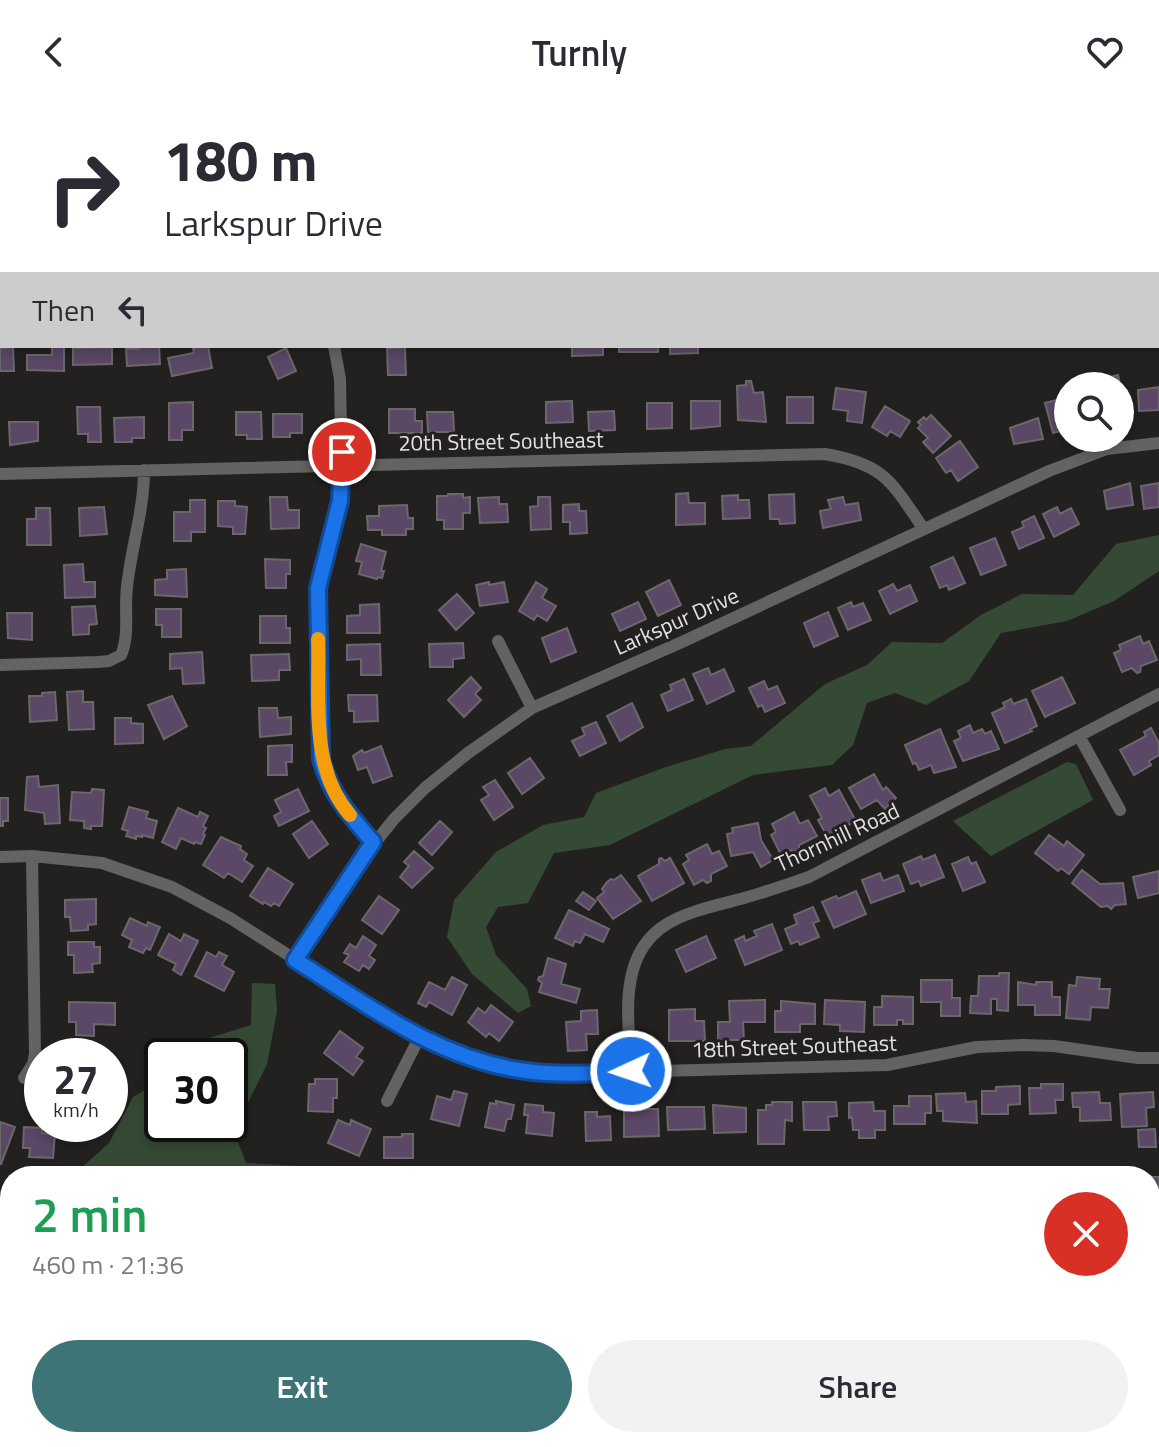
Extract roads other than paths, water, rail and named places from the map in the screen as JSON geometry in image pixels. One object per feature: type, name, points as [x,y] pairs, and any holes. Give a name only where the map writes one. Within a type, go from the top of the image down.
[{"type":"street","points":[[334,348],[340,379],[342,465],[340,501],[318,588],[321,759],[341,805],[373,842]]},
{"type":"street","name":"Larkspur Drive","points":[[295,960],[373,842],[425,788],[486,739],[532,708],[1095,452],[1159,443]]},
{"type":"street","name":"20th Street Southeast","points":[[0,474],[825,454],[851,458],[879,471],[891,482],[923,528]]},
{"type":"street","points":[[0,665],[109,661],[121,655],[126,639],[127,585],[143,506],[144,470]]},
{"type":"street","points":[[498,641],[532,708]]},
{"type":"street","name":"Thornhill Road","points":[[631,1071],[628,997],[631,977],[636,960],[653,933],[685,914],[764,893],[809,877],[1159,694]]},
{"type":"street","points":[[1079,736],[1120,810]]},
{"type":"street","points":[[32,856],[35,1038]]},
{"type":"street","name":"18th Street Southeast","points":[[0,857],[32,856],[102,863],[172,887],[230,918],[419,1038],[469,1058],[524,1071],[584,1073],[887,1065],[977,1047],[1023,1045],[1159,1058]]},
{"type":"street","points":[[387,1101],[419,1038]]}]
